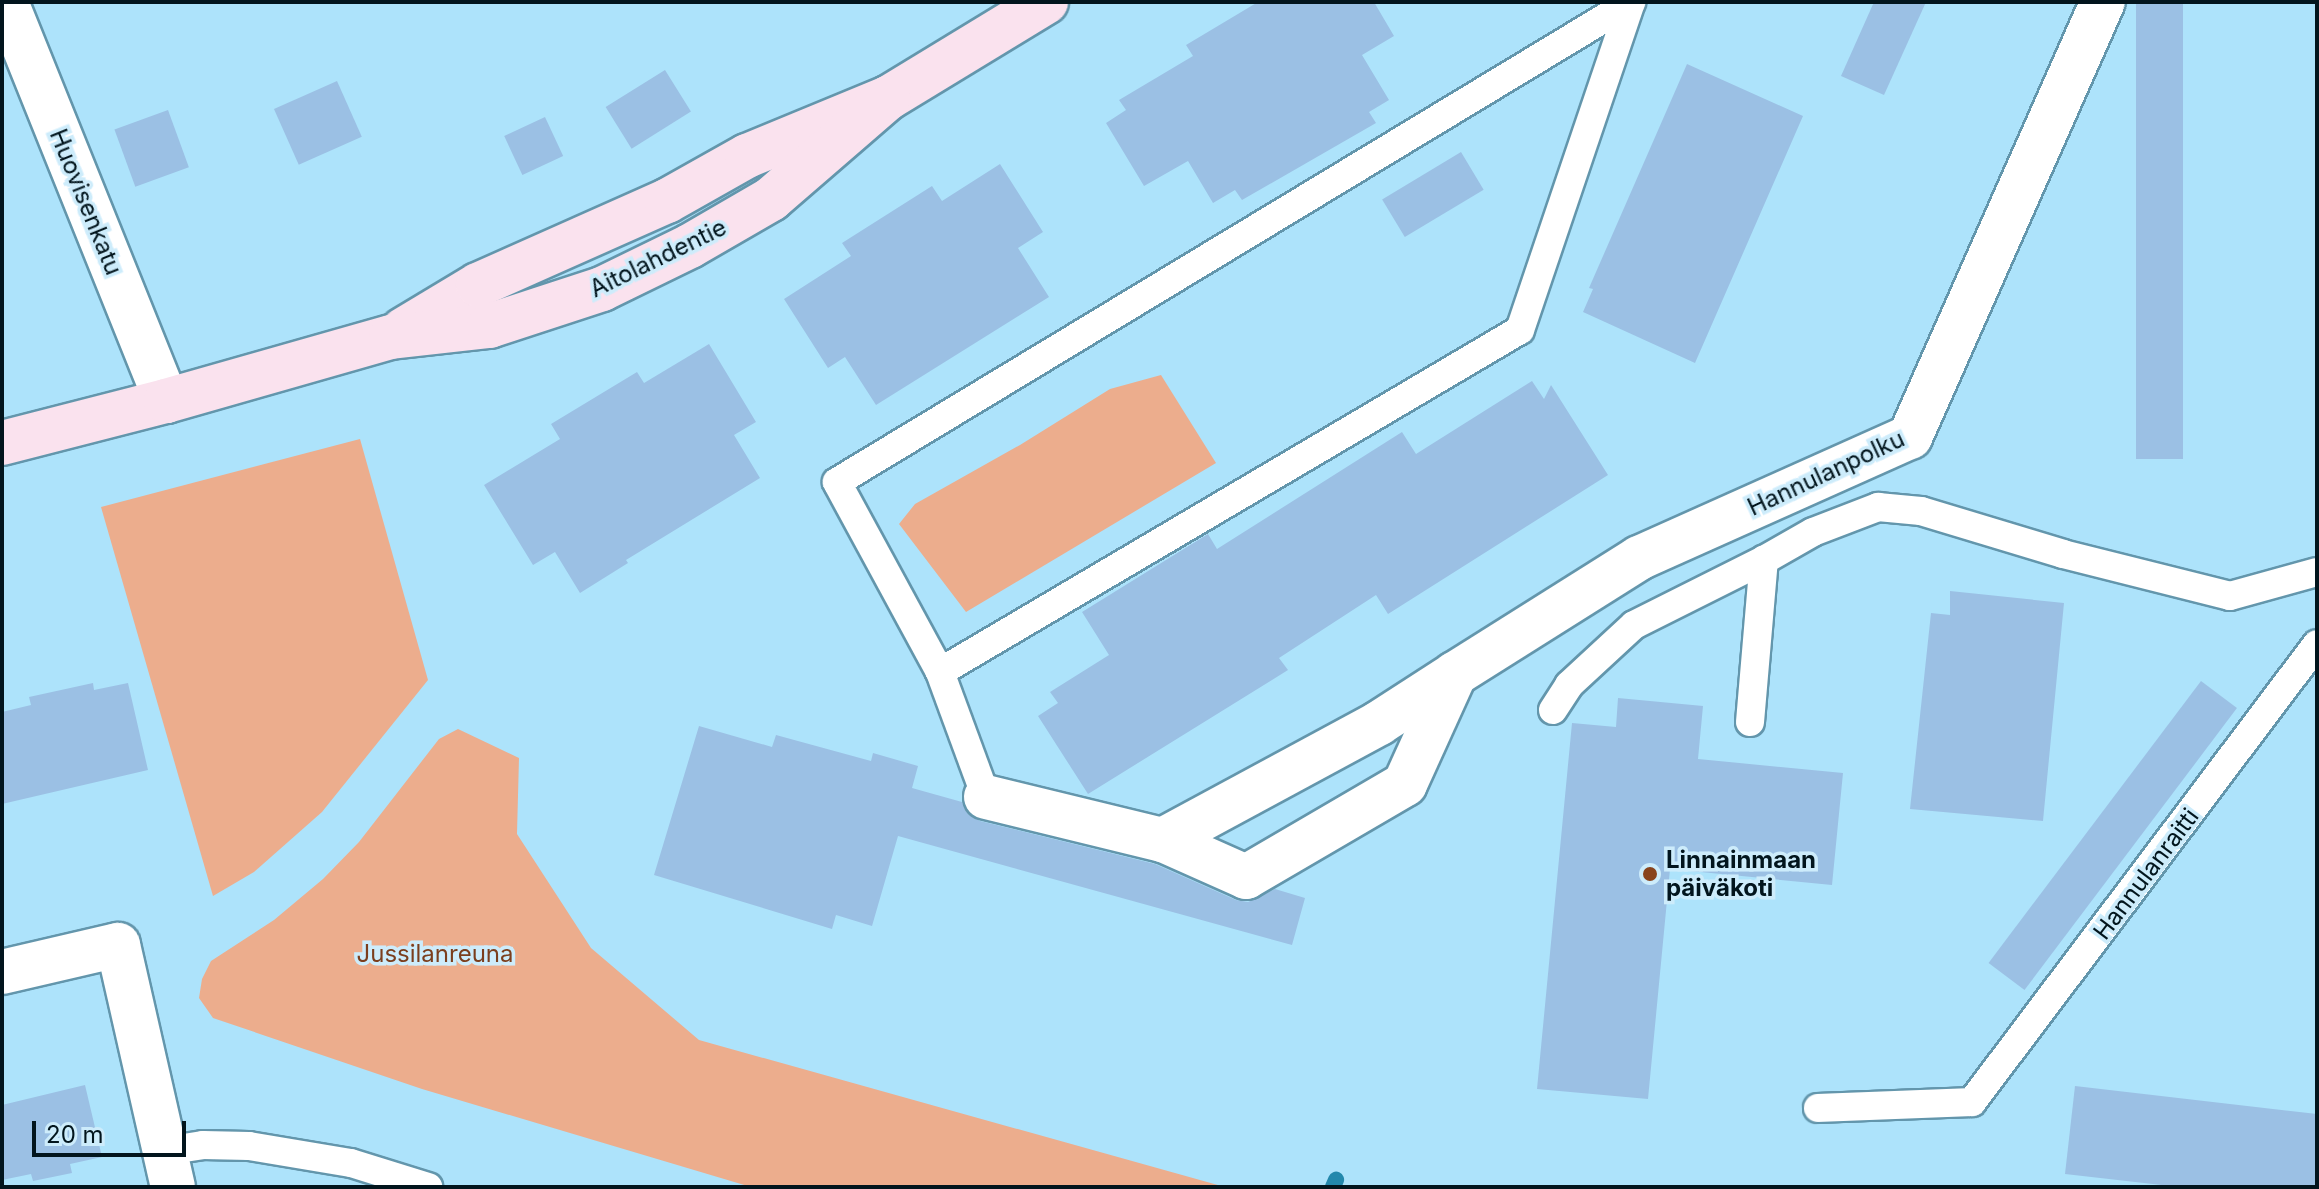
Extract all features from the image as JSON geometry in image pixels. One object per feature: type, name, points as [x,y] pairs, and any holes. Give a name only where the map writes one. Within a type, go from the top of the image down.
[{"type":"main road","name":"Aitolahdentie","points":[[2,443],[166,401],[391,337],[478,285],[667,201],[747,156],[888,98],[1046,2]]},
{"type":"street","name":"Huovisenkatu","points":[[6,2],[166,401]]},
{"type":"street","name":"Hannulanpolku","points":[[1163,840],[1379,723],[1639,558],[1910,437],[2103,2]]},
{"type":"street","points":[[986,797],[1163,840],[1246,877],[1405,784],[1455,674]]},
{"type":"street","points":[[2,972],[118,945],[169,1169]]},
{"type":"lane","points":[[940,672],[1520,330],[1631,2]]},
{"type":"lane","points":[[986,797],[940,672],[837,482],[1631,2]]},
{"type":"lane","points":[[1553,710],[1569,685],[1634,625],[1813,532],[1878,507],[1921,511],[2063,554],[2230,596],[2317,572]]},
{"type":"lane","points":[[1750,722],[1764,560]]},
{"type":"lane","name":"Hannulanraitti","points":[[1818,1108],[1972,1102],[2317,644]]},
{"type":"lane","points":[[169,1169],[203,1145],[249,1146],[351,1163],[428,1187]]},
{"type":"green space","points":[[1161,375],[1216,463],[966,612],[899,524],[915,504],[1020,445],[1110,389]]},
{"type":"green space","points":[[360,439],[428,680],[322,812],[254,872],[213,896],[101,507]]},
{"type":"green space","name":"Jussilanreuna","points":[[458,729],[519,758],[517,834],[591,948],[699,1040],[1225,1187],[751,1187],[422,1089],[213,1018],[199,998],[202,979],[211,961],[274,920],[323,879],[359,842],[439,739]]},
{"type":"building","points":[[1258,2],[1374,2],[1394,36],[1362,55],[1389,100],[1369,112],[1376,123],[1242,200],[1235,190],[1213,203],[1188,161],[1144,186],[1106,123],[1126,110],[1119,100],[1193,56],[1186,45]]},
{"type":"building","points":[[1874,2],[1926,2],[1884,95],[1841,76]]},
{"type":"building","points":[[2136,2],[2183,2],[2183,459],[2136,459]]},
{"type":"building","points":[[1687,64],[1803,116],[1695,363],[1583,312],[1593,289],[1589,288]]},
{"type":"building","points":[[665,70],[691,112],[632,149],[606,107]]},
{"type":"building","points":[[337,81],[362,137],[299,165],[274,109]]},
{"type":"building","points":[[168,110],[189,167],[135,187],[114,129]]},
{"type":"building","points":[[545,117],[563,156],[522,175],[504,136]]},
{"type":"building","points":[[1461,152],[1484,190],[1405,237],[1382,199]]},
{"type":"building","points":[[1000,164],[1043,232],[1018,248],[1049,297],[876,405],[845,357],[828,368],[784,299],[851,256],[842,243],[932,186],[942,201]]},
{"type":"building","points":[[709,344],[756,422],[734,435],[760,478],[626,560],[628,563],[580,593],[555,552],[533,565],[484,485],[560,439],[551,424],[637,372],[644,383]]},
{"type":"building","points":[[1532,381],[1544,399],[1551,385],[1608,475],[1388,614],[1376,595],[1279,658],[1288,670],[1088,794],[1038,716],[1058,703],[1050,692],[1109,655],[1082,612],[1208,534],[1217,549],[1402,432],[1416,454]]},
{"type":"building","points":[[1950,591],[2064,603],[2043,821],[1910,809],[1931,613],[1950,615]]},
{"type":"building","points":[[2201,681],[2237,708],[2024,990],[1989,963]]},
{"type":"building","points":[[93,683],[94,690],[128,683],[148,770],[2,804],[2,712],[31,705],[29,697]]},
{"type":"building","points":[[1618,698],[1703,706],[1698,759],[1843,773],[1832,885],[1670,869],[1648,1099],[1537,1089],[1572,723],[1616,727]]},
{"type":"building","points":[[699,726],[772,747],[776,735],[871,761],[873,753],[918,766],[912,788],[962,802],[968,814],[980,821],[1155,864],[1236,900],[1248,902],[1275,889],[1305,898],[1292,945],[898,836],[872,926],[836,915],[832,929],[654,875]]},
{"type":"building","points":[[85,1085],[102,1157],[70,1164],[72,1173],[33,1181],[31,1174],[2,1180],[2,1105]]},
{"type":"building","points":[[2075,1086],[2317,1114],[2317,1187],[2179,1187],[2065,1174]]},
{"type":"waterway","points":[[1333,1187],[1336,1180]]},
{"type":"place","name":"Linnainmaan päiväkoti","points":[[1650,874]]}]
